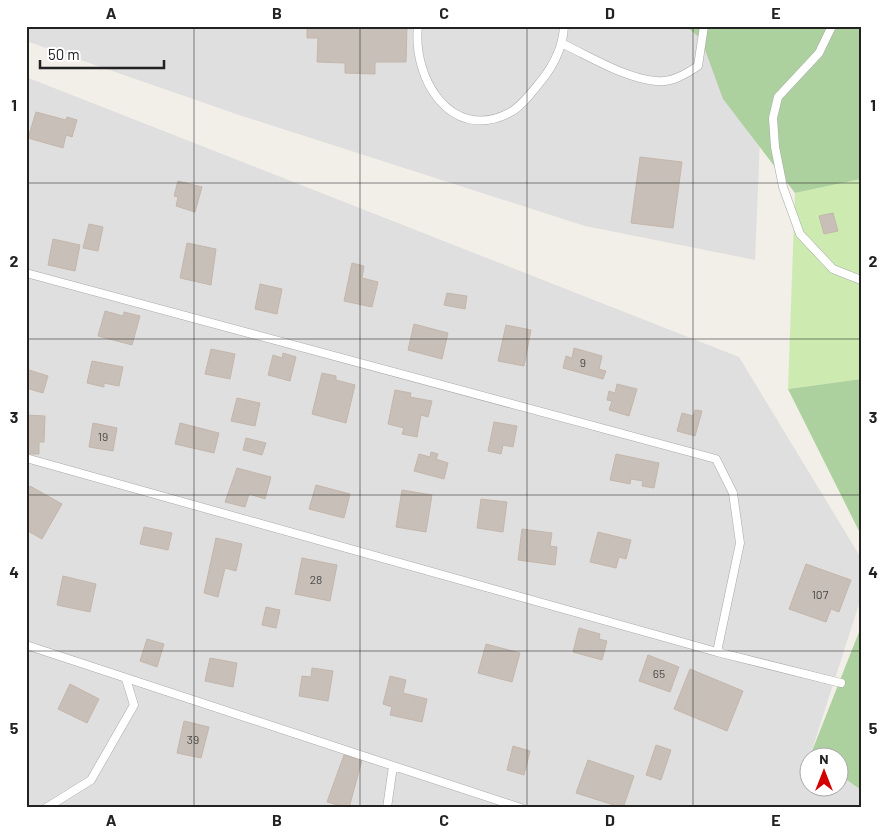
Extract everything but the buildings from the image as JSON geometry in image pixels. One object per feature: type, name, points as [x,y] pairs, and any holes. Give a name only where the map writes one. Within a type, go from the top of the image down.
[{"type":"lane","points":[[418,26],[419,52],[423,73],[432,93],[443,106],[458,115],[476,120],[494,118],[510,113],[530,95],[547,73],[562,44],[564,26]]},
{"type":"lane","points":[[562,44],[626,73],[656,82],[680,78],[698,66],[704,26]]},
{"type":"lane","points":[[832,26],[819,53],[778,98],[773,118],[775,147],[783,187],[800,234],[833,269],[861,280]]},
{"type":"lane","points":[[26,273],[716,459],[733,493],[740,543],[717,652]]},
{"type":"lane","points":[[26,458],[717,652],[841,683]]},
{"type":"lane","points":[[26,645],[521,808]]},
{"type":"lane","points":[[46,808],[91,780],[134,705],[126,679]]},
{"type":"lane","points":[[388,808],[393,766]]},
{"type":"shaded area","points":[[26,26],[738,26],[764,43],[755,260],[585,226],[239,115],[26,41]]},
{"type":"shaded area","points":[[26,77],[739,357],[861,558],[861,598],[813,746],[800,746],[800,796],[850,796],[850,782],[861,790],[861,808],[26,808]]},
{"type":"green space","points":[[686,26],[861,26],[861,179],[795,193],[723,99],[701,39]]},
{"type":"green space","points":[[861,179],[861,379],[788,389],[795,193]]},
{"type":"green space","points":[[861,379],[861,535],[788,389]]},
{"type":"green space","points":[[861,627],[861,790],[850,782],[850,746],[814,746]]}]
